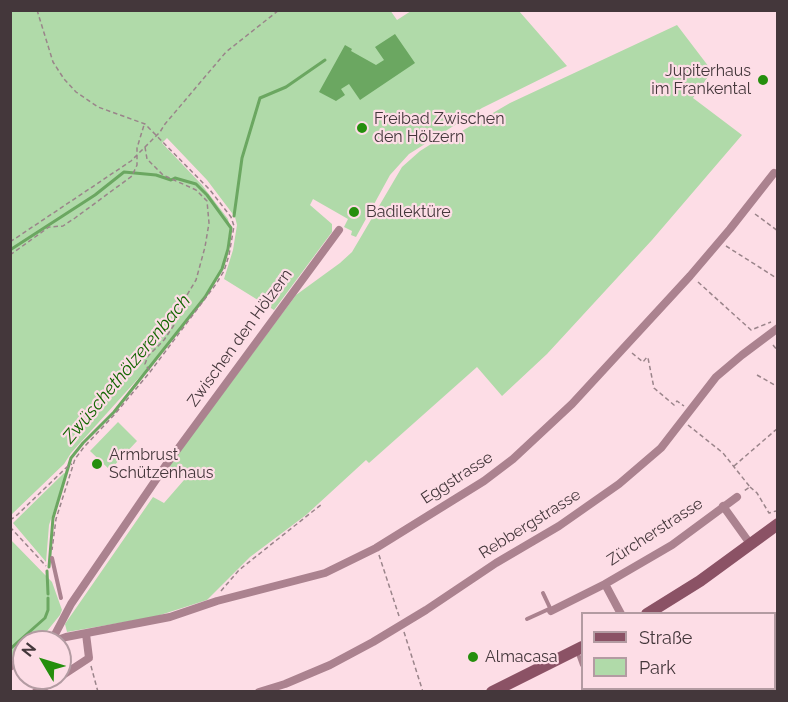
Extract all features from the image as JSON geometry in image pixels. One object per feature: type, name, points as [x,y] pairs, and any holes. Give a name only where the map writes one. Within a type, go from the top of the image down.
[{"type":"main road","points":[[650,612],[700,581],[751,544],[777,517]]},
{"type":"main road","points":[[492,692],[579,649]]},
{"type":"street","name":"Eggstrasse","points":[[72,636],[170,618],[217,601],[290,584],[325,573],[376,548],[483,481],[513,459],[572,404],[690,276],[774,173]]},
{"type":"street","name":"Zwischen den Hölzern","points":[[57,630],[166,465],[339,230]]},
{"type":"street","name":"Rebbergstrasse","points":[[259,692],[330,665],[402,628],[496,563],[558,526],[619,484],[661,448],[682,417],[716,377],[777,328]]},
{"type":"street","name":"Zürcherstrasse","points":[[551,610],[605,584],[672,545],[736,497]]},
{"type":"street","name":"Zürcherstrasse","points":[[723,506],[751,544]]},
{"type":"street","name":"Zürcherstrasse","points":[[605,584],[620,612]]},
{"type":"street","points":[[72,669],[88,658],[86,634]]},
{"type":"lane","points":[[52,558],[61,598]]},
{"type":"lane","points":[[527,619],[551,610],[543,593]]},
{"type":"path","points":[[37,10],[53,62],[64,79],[76,92],[98,107],[145,124],[210,190],[231,217],[234,226],[224,271],[201,306],[150,372],[84,447],[72,464],[56,519],[52,558]]},
{"type":"path","points":[[10,242],[83,195],[136,156],[157,135],[226,52],[279,10]]},
{"type":"path","points":[[10,255],[49,228],[63,226],[132,176],[137,165],[137,148],[145,124]]},
{"type":"path","points":[[145,147],[147,159],[163,175],[196,190],[207,201],[209,223],[196,280],[184,300],[174,325],[164,340],[148,356],[145,364],[150,372]]},
{"type":"path","points":[[747,208],[777,231]]},
{"type":"path","points":[[720,241],[777,279]]},
{"type":"path","points":[[690,276],[751,330],[777,319]]},
{"type":"path","points":[[256,313],[266,308],[277,313]]},
{"type":"path","points":[[630,351],[643,362],[648,358],[654,388],[674,405],[678,401],[686,407],[682,417],[723,453],[757,493],[769,513],[777,517]]},
{"type":"path","points":[[757,375],[777,387]]},
{"type":"path","points":[[734,467],[777,428]]},
{"type":"path","points":[[10,520],[72,464]]},
{"type":"path","points":[[736,497],[750,487]]},
{"type":"path","points":[[217,601],[221,590],[239,570],[322,504]]},
{"type":"path","points":[[10,527],[55,575]]},
{"type":"path","points":[[379,554],[423,692]]},
{"type":"path","points":[[88,658],[98,692]]},
{"type":"green space","points":[[390,10],[397,20],[411,11],[519,11],[567,66],[482,108],[409,154],[390,175],[356,237],[351,235],[352,231],[344,227],[348,219],[313,199],[310,205],[332,224],[332,232],[274,310],[224,279],[233,250],[237,225],[235,217],[207,180],[167,138],[162,143],[202,185],[228,219],[230,228],[222,269],[204,296],[144,372],[71,453],[64,464],[11,515],[11,11]]},
{"type":"green space","points":[[677,25],[712,71],[693,98],[742,135],[652,240],[547,354],[502,396],[477,367],[369,463],[366,460],[306,515],[250,557],[207,600],[154,617],[72,631],[66,630],[65,624],[153,497],[164,503],[184,480],[184,477],[168,467],[296,295],[352,252],[402,167],[420,151],[447,134],[450,138],[510,103]]},
{"type":"green space","points":[[118,422],[137,441],[110,470],[90,451]]},
{"type":"green space","points":[[64,473],[66,474],[49,525],[46,562],[13,523]]},
{"type":"green space","points":[[11,540],[52,582],[62,610],[48,630],[12,630],[11,661]]},
{"type":"shaded area","points":[[395,34],[415,63],[360,100],[349,84],[341,89],[345,95],[336,101],[319,92],[345,45],[376,65],[384,60],[375,47]]},
{"type":"waterway","name":"Zwüschethölzerenbach","points":[[234,216],[242,158],[260,98],[286,87],[325,60]]},
{"type":"waterway","name":"Zwüschethölzerenbach","points":[[10,250],[95,195],[124,172],[156,175],[171,180],[175,178],[196,184],[231,228],[222,269],[205,297],[114,412],[71,458],[53,518],[49,567]]},
{"type":"waterway","name":"Zwüschethölzerenbach","points":[[47,571],[48,594]]},
{"type":"waterway","name":"Zwüschethölzerenbach","points":[[10,649],[45,618],[48,598]]},
{"type":"place","name":"Jupiterhaus im Frankental","points":[[763,80]]},
{"type":"place","name":"Freibad Zwischen den Hölzern","points":[[362,128]]},
{"type":"place","name":"Badilektüre","points":[[354,212]]},
{"type":"place","name":"Armbrust Schützenhaus","points":[[97,464]]},
{"type":"place","name":"Almacasa","points":[[473,657]]}]
